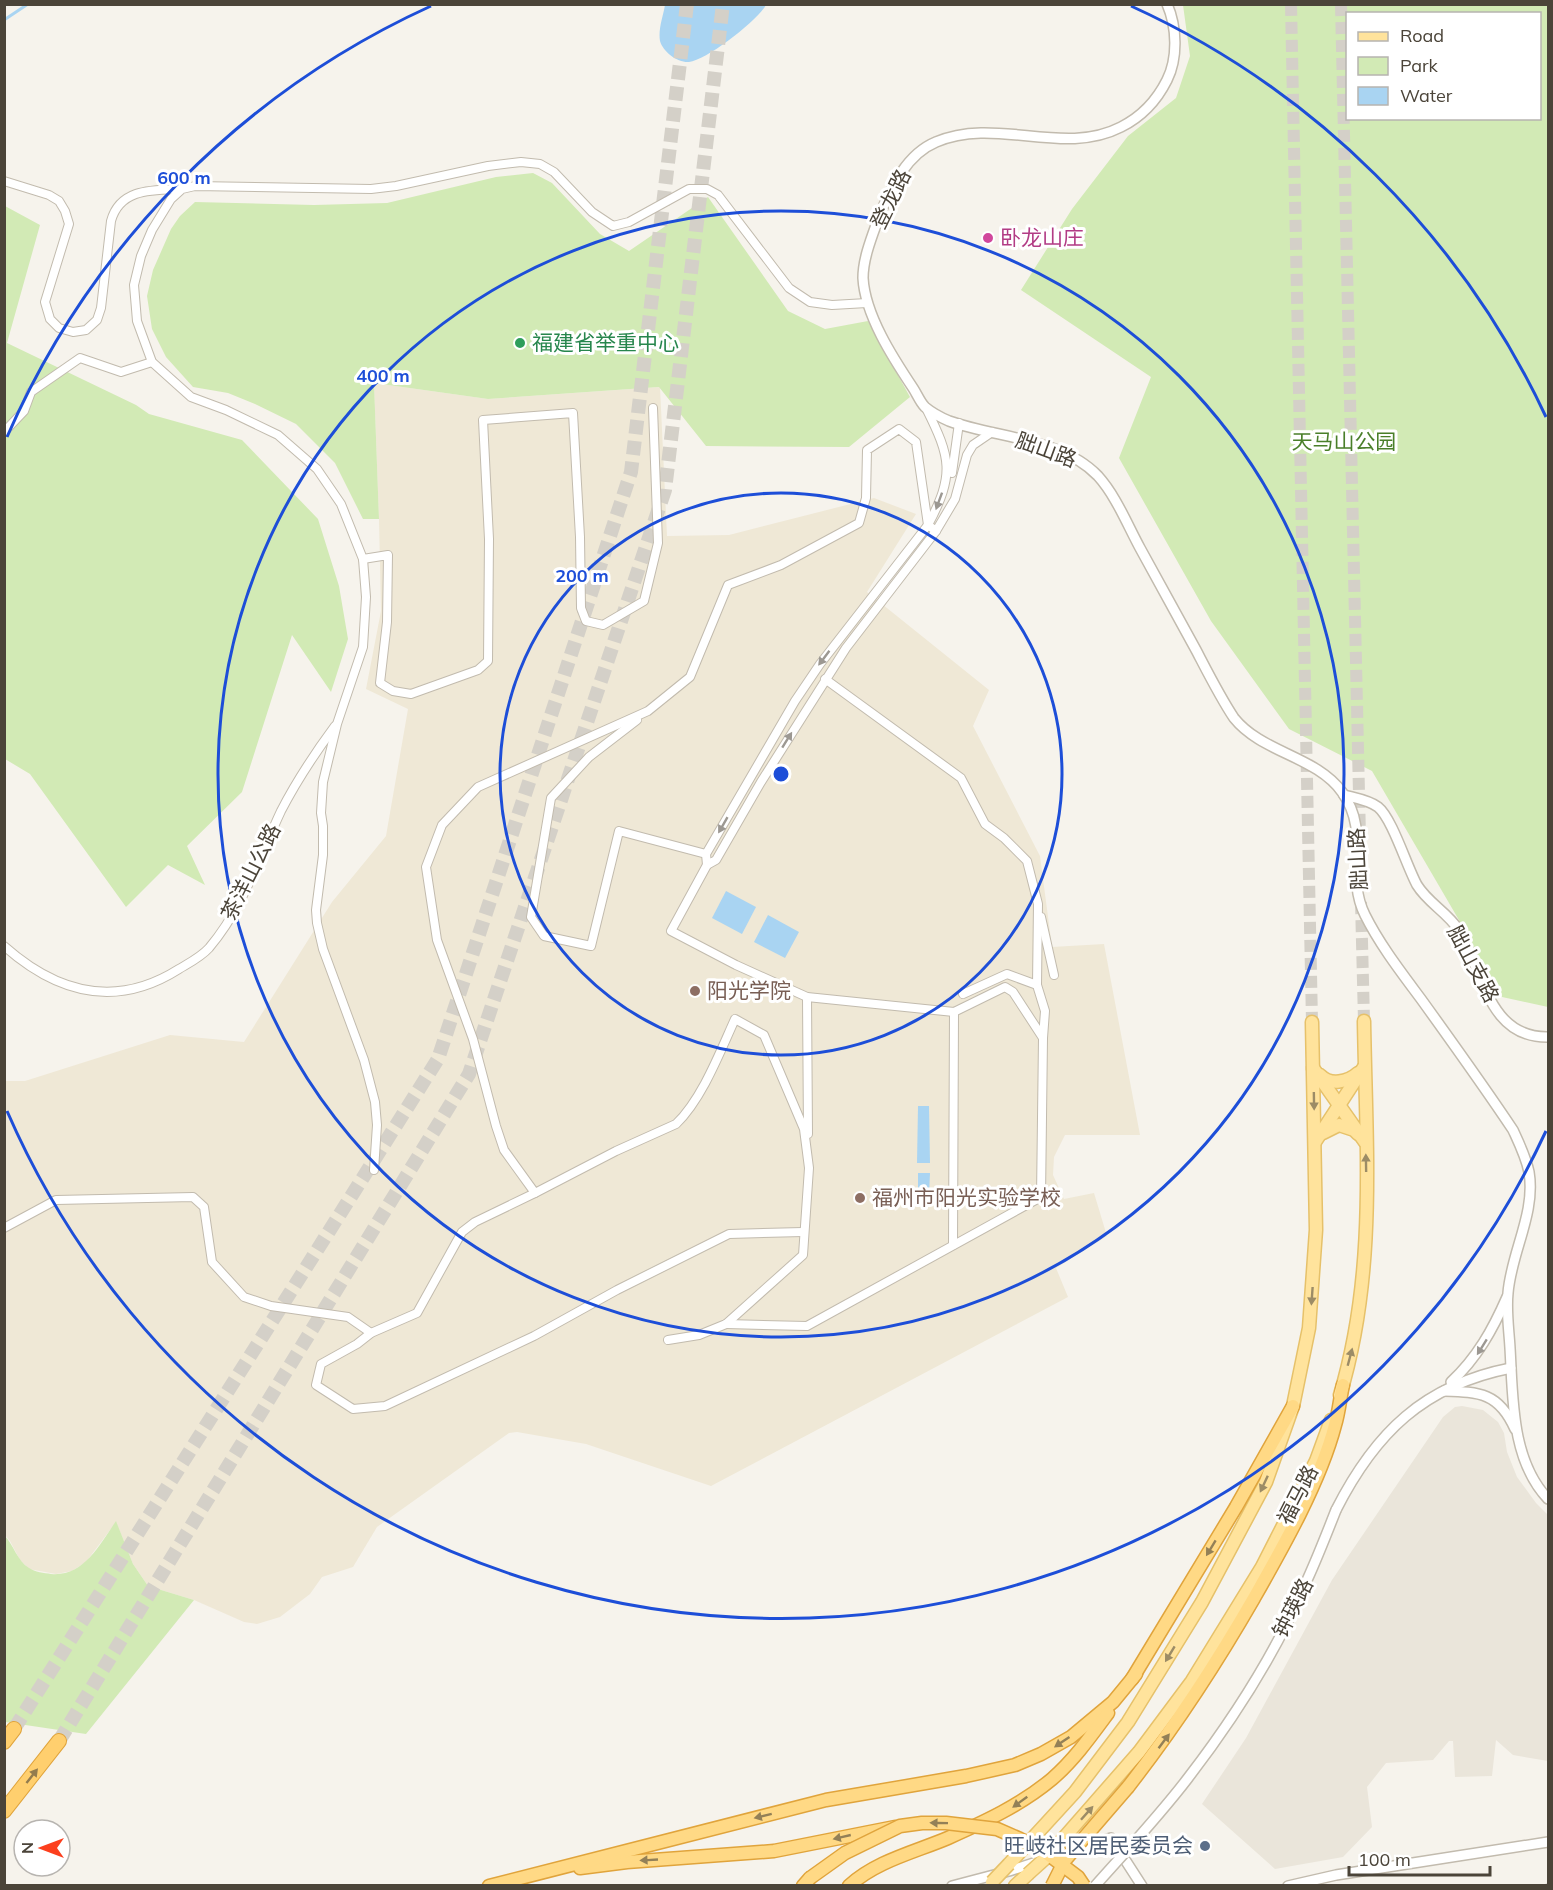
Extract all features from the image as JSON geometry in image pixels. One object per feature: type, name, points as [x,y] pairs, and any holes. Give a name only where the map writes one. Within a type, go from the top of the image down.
[{"type":"highway","points":[[1052,1886],[1065,1860],[1165,1739],[1219,1660],[1280,1554],[1320,1466],[1335,1425],[1343,1385]]},
{"type":"highway","points":[[849,1886],[857,1878],[875,1869],[947,1839],[1011,1808],[1052,1779],[1079,1751],[1136,1674],[1236,1507],[1293,1406]]},
{"type":"highway","points":[[489,1886],[826,1800],[944,1780],[1015,1765],[1054,1748],[1113,1702],[1136,1674]]},
{"type":"highway","points":[[4,1742],[14,1730]]},
{"type":"highway","points":[[4,1810],[59,1742]]},
{"type":"highway","points":[[531,1876],[627,1862],[774,1851],[900,1826],[946,1823],[996,1830],[1041,1850],[1083,1883]]},
{"type":"highway","points":[[803,1886],[826,1865],[845,1853],[900,1826]]},
{"type":"main road","name":"福马路","points":[[1015,1886],[1048,1856],[1139,1752],[1192,1681],[1262,1567],[1316,1461],[1343,1385],[1355,1338],[1365,1264],[1367,1214],[1364,1021]]},
{"type":"main road","name":"福马路","points":[[990,1884],[1075,1792],[1128,1722],[1202,1602],[1266,1482],[1293,1406],[1310,1328],[1316,1230],[1312,1022]]},
{"type":"main road","points":[[1313,1068],[1324,1079],[1338,1082],[1352,1079],[1364,1067]]},
{"type":"main road","points":[[1315,1143],[1364,1067]]},
{"type":"main road","points":[[1313,1068],[1365,1142]]},
{"type":"main road","points":[[1315,1143],[1325,1131],[1339,1125],[1354,1130],[1365,1142]]},
{"type":"street","name":"登龙路","points":[[992,431],[947,420],[926,407],[891,353],[867,303],[863,269],[886,200],[913,157],[943,139],[973,132],[1089,139],[1125,125],[1147,108],[1164,87],[1169,75],[1175,35],[1167,4]]},
{"type":"street","points":[[4,181],[49,195],[59,201],[66,211],[69,224],[45,302],[50,318],[59,328],[73,332],[86,330],[97,320],[101,308],[113,212],[120,202],[132,194],[149,190],[182,189],[195,186],[371,189],[396,186],[488,166],[521,162],[540,164],[554,172],[592,212],[613,226],[629,222],[690,189],[707,189],[718,195],[789,288],[810,302],[832,305],[867,303]]},
{"type":"street","points":[[182,189],[171,199],[152,230],[141,256],[134,285],[137,321],[152,362],[191,397],[226,410],[278,435],[317,469],[341,504],[363,560],[366,597],[363,647],[337,724],[323,782],[321,813],[323,855],[316,923],[323,949],[364,1060],[375,1102],[377,1125],[374,1170]]},
{"type":"street","points":[[4,432],[24,411],[31,392],[80,358],[121,372],[152,362]]},
{"type":"street","points":[[926,407],[947,458],[950,473]]},
{"type":"street","points":[[363,560],[388,555],[387,622],[380,683],[393,691],[411,694],[478,670],[488,661],[489,539],[483,420],[573,413],[580,537],[581,609],[586,621],[603,625],[644,602],[658,543],[653,408]]},
{"type":"street","points":[[707,865],[706,854],[790,709],[856,616],[928,525],[938,506],[950,473],[959,423]]},
{"type":"street","points":[[706,854],[619,831],[591,946],[544,936],[531,917],[551,798],[589,757],[690,678],[728,585],[781,565],[859,523],[866,498],[867,450],[899,429],[916,442],[928,525],[936,531]]},
{"type":"street","points":[[992,431],[973,445],[967,454],[955,498],[936,531],[825,679],[716,860],[707,865],[671,931],[736,965],[807,997],[954,1012],[1005,987],[1013,992],[1043,1038]]},
{"type":"street","name":"胐山路","points":[[992,431],[1070,455],[1096,474],[1104,483],[1120,511],[1240,727],[1258,740],[1330,779],[1344,795],[1356,818],[1357,883],[1364,913],[1405,976],[1513,1130],[1525,1158],[1529,1173],[1530,1197],[1508,1294],[1511,1368],[1518,1437]]},
{"type":"street","points":[[950,473],[962,474]]},
{"type":"street","points":[[856,616],[865,624]]},
{"type":"street","points":[[825,679],[961,778],[985,824],[1004,838],[1027,861],[1054,975]]},
{"type":"street","points":[[790,709],[802,714]]},
{"type":"street","points":[[535,1193],[504,1150],[473,1039],[437,940],[426,867],[442,825],[478,787],[648,711]]},
{"type":"street","name":"茶洋山公路","points":[[4,946],[26,966],[55,981],[82,990],[122,992],[169,976],[189,963],[208,949],[242,901],[282,810],[319,748],[337,724]]},
{"type":"street","name":"胐山支路","points":[[1344,795],[1361,799],[1380,808],[1394,832],[1418,886],[1457,927],[1486,993],[1501,1016],[1513,1028],[1537,1037],[1548,1037]]},
{"type":"street","points":[[726,1324],[807,1326],[1041,1197],[1045,1011],[1036,984],[1038,904]]},
{"type":"street","points":[[963,994],[1007,974],[1036,984]]},
{"type":"street","points":[[668,1340],[699,1335],[726,1324],[803,1256],[809,1168],[807,997]]},
{"type":"street","points":[[953,1245],[954,1012]]},
{"type":"street","points":[[803,1232],[729,1234],[617,1290],[534,1336],[385,1406],[353,1409],[316,1385],[321,1364],[357,1344],[371,1333],[417,1313],[462,1232],[475,1221],[676,1124],[697,1097],[735,1019],[764,1035],[804,1129],[809,1168]]},
{"type":"street","points":[[4,1228],[56,1200],[193,1197],[204,1207],[212,1262],[244,1297],[271,1306],[348,1317],[371,1333]]},
{"type":"street","points":[[1442,1391],[1480,1350],[1508,1294]]},
{"type":"street","name":"钟瑛路","points":[[1095,1886],[1159,1815],[1195,1769],[1238,1707],[1266,1661],[1308,1580],[1336,1510],[1364,1461],[1404,1418],[1442,1391],[1468,1378],[1511,1368]]},
{"type":"street","points":[[1442,1391],[1488,1396],[1504,1410],[1518,1437],[1528,1470],[1548,1499]]},
{"type":"street","points":[[952,1886],[1009,1871],[1111,1838],[1142,1886]]},
{"type":"street","points":[[1288,1886],[1346,1874],[1548,1842]]},
{"type":"shaded area","name":"阳光学院","points":[[374,383],[488,399],[660,387],[667,536],[729,535],[874,498],[916,514],[867,592],[989,690],[973,726],[1040,856],[1052,947],[1104,944],[1140,1135],[1065,1135],[1054,1157],[1053,1175],[1064,1199],[1094,1193],[1107,1236],[1056,1268],[1068,1297],[711,1486],[586,1444],[517,1432],[509,1433],[377,1527],[353,1567],[322,1577],[310,1594],[280,1617],[257,1624],[244,1622],[194,1600],[148,1586],[133,1564],[116,1522],[86,1562],[72,1571],[56,1574],[29,1569],[20,1560],[5,1535],[5,1081],[25,1081],[170,1035],[244,1042],[332,902],[386,836],[408,709],[366,689],[381,611]]},
{"type":"shaded area","points":[[1455,1407],[1483,1410],[1498,1422],[1504,1433],[1507,1452],[1517,1477],[1548,1515],[1548,1761],[1513,1755],[1496,1740],[1492,1776],[1455,1777],[1453,1741],[1449,1741],[1433,1760],[1386,1763],[1367,1787],[1372,1827],[1343,1857],[1275,1869],[1202,1804],[1246,1738],[1332,1580],[1443,1417]]},
{"type":"green space","name":"天马山公园","points":[[1183,5],[1548,5],[1548,1007],[1493,995],[1463,927],[1372,771],[1289,729],[1211,621],[1119,458],[1151,377],[1021,290],[1072,209],[1128,136],[1176,98],[1190,56]]},
{"type":"green space","name":"福建省举重中心","points":[[533,173],[552,183],[600,234],[629,251],[708,197],[788,311],[825,329],[868,321],[910,397],[849,447],[706,446],[659,387],[488,399],[374,383],[379,519],[363,519],[335,463],[296,424],[228,393],[193,387],[166,357],[152,329],[147,296],[153,270],[171,229],[180,216],[195,202],[314,205],[387,203],[496,177]]},
{"type":"green space","points":[[5,206],[40,225],[7,343],[136,405],[149,414],[242,440],[318,519],[339,586],[348,639],[331,692],[292,635],[242,792],[187,846],[205,885],[168,865],[126,907],[30,774],[5,759]]},
{"type":"green space","points":[[116,1521],[133,1564],[148,1586],[194,1600],[86,1734],[5,1722],[4,1535],[21,1561],[29,1568],[45,1573],[63,1574],[82,1565],[90,1557]]},
{"type":"water","points":[[665,4],[766,5],[731,39],[697,60],[685,62],[668,53],[660,41]]},
{"type":"water","points":[[726,891],[756,907],[742,934],[712,918]]},
{"type":"water","points":[[768,915],[799,932],[785,958],[754,942]]},
{"type":"water","points":[[918,1106],[929,1106],[930,1163],[917,1163]]},
{"type":"water","points":[[918,1173],[930,1173],[929,1195],[918,1194]]},
{"type":"waterway","points":[[4,20],[28,4]]},
{"type":"tunnel","points":[[14,1729],[438,1059],[631,472],[687,4]]},
{"type":"tunnel","points":[[59,1741],[469,1074],[665,490],[723,4]]},
{"type":"tunnel","points":[[1291,4],[1312,1022]]},
{"type":"tunnel","points":[[1341,4],[1360,837]]},
{"type":"tunnel","points":[[1361,902],[1364,1021]]},
{"type":"railway","points":[[1543,1886],[1548,1885]]},
{"type":"place","name":"卧龙山庄","points":[[988,238]]},
{"type":"place","name":"福建省举重中心","points":[[520,343]]},
{"type":"place","name":"阳光学院","points":[[695,991]]},
{"type":"place","name":"福州市阳光实验学校","points":[[860,1198]]},
{"type":"place","name":"旺岐社区居民委员会","points":[[1205,1846]]}]
